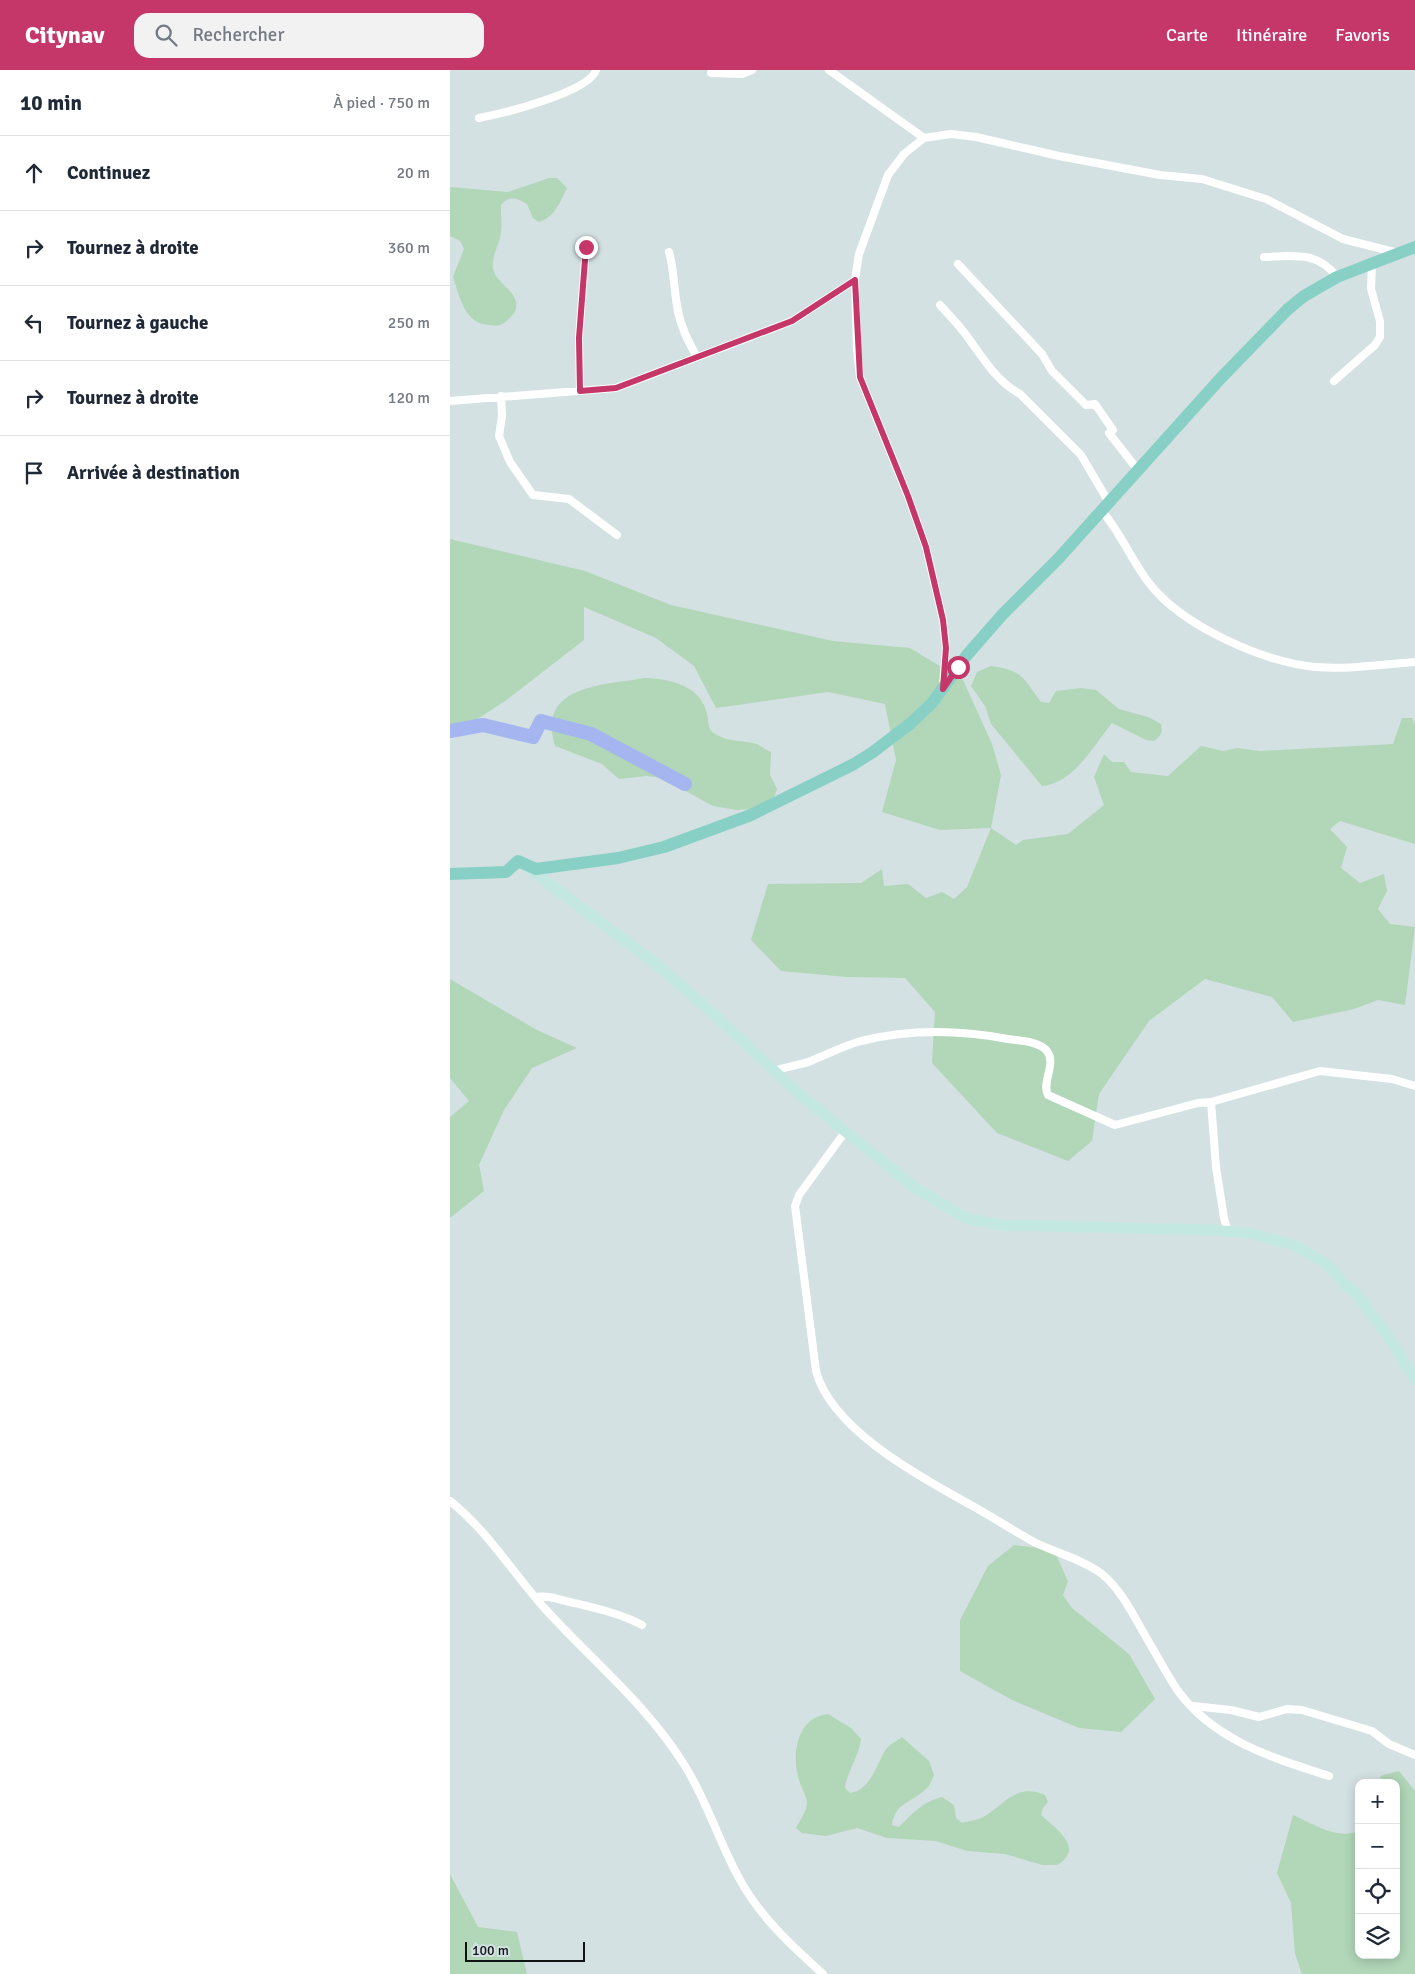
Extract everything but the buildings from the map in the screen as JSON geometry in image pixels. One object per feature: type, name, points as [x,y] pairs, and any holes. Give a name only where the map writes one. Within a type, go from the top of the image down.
[{"type":"main road","points":[[450,874],[506,872],[518,861],[536,869],[618,858],[664,847],[751,815],[854,764],[873,752],[911,723],[943,689],[977,644],[1137,469],[1280,317],[1304,296],[1337,277],[1415,247]]},
{"type":"street","points":[[479,118],[511,112],[569,91],[593,77],[596,70]]},
{"type":"street","points":[[711,73],[742,74],[752,70]]},
{"type":"street","points":[[828,70],[924,138]]},
{"type":"street","points":[[943,689],[946,648],[943,620],[926,547],[908,496],[860,377],[855,280],[860,254],[888,175],[904,154],[924,138],[951,134],[976,137],[1059,156],[1160,175],[1222,183],[1266,199],[1344,239],[1398,253]]},
{"type":"street","points":[[580,391],[579,338],[586,247]]},
{"type":"street","points":[[669,252],[674,271],[677,304],[682,327],[696,356]]},
{"type":"street","points":[[1264,257],[1295,256],[1316,259],[1324,262],[1337,277]]},
{"type":"street","points":[[1334,381],[1375,345],[1380,337],[1380,321],[1371,288],[1372,263]]},
{"type":"street","points":[[958,264],[1042,354],[1052,371],[1086,405],[1095,404],[1113,430],[1109,432],[1137,469]]},
{"type":"street","points":[[450,401],[616,388],[792,321],[855,280]]},
{"type":"street","points":[[940,305],[952,317],[977,352],[1008,387],[1020,394],[1081,455],[1110,520],[1149,583],[1175,609],[1226,639],[1272,658],[1315,667],[1415,662]]},
{"type":"street","points":[[501,396],[502,416],[499,436],[510,462],[533,495],[569,498],[617,535]]},
{"type":"street","points":[[518,861],[553,889],[655,963],[845,1132],[914,1187],[946,1209],[973,1220],[1001,1225],[1228,1232],[1256,1235],[1294,1245],[1327,1264],[1343,1283],[1357,1294],[1373,1313],[1415,1380]]},
{"type":"street","points":[[774,1070],[811,1061],[835,1049],[861,1041],[928,1033],[978,1034],[1040,1046],[1048,1053],[1050,1058],[1045,1090],[1048,1095],[1115,1125],[1198,1103],[1210,1102],[1320,1071],[1392,1079],[1415,1086]]},
{"type":"street","points":[[1210,1102],[1216,1166],[1228,1232]]},
{"type":"street","points":[[845,1132],[799,1195],[795,1206],[818,1380],[841,1414],[919,1476],[1034,1542],[1095,1569],[1104,1576],[1129,1609],[1178,1690],[1200,1715],[1214,1726],[1247,1747],[1330,1776]]},
{"type":"street","points":[[450,1501],[486,1536],[535,1597],[626,1689],[663,1733],[690,1772],[746,1890],[781,1934],[823,1974]]},
{"type":"street","points":[[535,1597],[554,1596],[568,1602],[626,1617],[642,1625]]},
{"type":"street","points":[[1193,1706],[1231,1710],[1259,1717],[1288,1709],[1302,1710],[1372,1731],[1389,1744],[1415,1755]]},
{"type":"green space","points":[[549,178],[557,178],[567,188],[553,213],[545,220],[539,222],[533,218],[527,204],[517,199],[507,200],[501,205],[501,232],[493,259],[493,269],[498,279],[514,297],[516,308],[512,316],[497,326],[474,320],[464,308],[453,277],[464,249],[460,241],[450,236],[450,187],[508,192]]},
{"type":"green space","points":[[450,539],[585,571],[671,605],[833,641],[910,648],[963,680],[992,744],[1001,775],[991,828],[940,830],[882,812],[896,760],[885,704],[828,692],[716,708],[694,666],[656,638],[584,607],[584,640],[505,701],[450,737]]},
{"type":"green space","points":[[991,666],[1010,670],[1021,676],[1041,702],[1049,703],[1056,691],[1081,688],[1096,690],[1119,709],[1148,717],[1161,724],[1161,734],[1154,741],[1146,740],[1112,723],[1073,771],[1053,784],[1042,786],[991,724],[985,706],[971,686],[977,672]]},
{"type":"green space","points":[[645,678],[674,682],[691,690],[704,704],[709,728],[712,732],[720,737],[757,744],[771,752],[770,775],[777,789],[774,798],[753,809],[737,810],[713,806],[662,778],[647,776],[619,779],[602,764],[555,746],[552,726],[555,711],[564,700],[578,692],[593,687]]},
{"type":"green space","points":[[1402,718],[1412,718],[1415,724],[1415,844],[1340,821],[1330,829],[1347,847],[1341,868],[1360,883],[1384,874],[1387,891],[1378,909],[1390,924],[1415,927],[1405,1005],[1378,1000],[1354,1009],[1293,1022],[1272,997],[1205,979],[1149,1021],[1099,1094],[1092,1141],[1068,1161],[997,1133],[932,1063],[935,1012],[905,978],[847,977],[781,971],[751,940],[768,884],[861,883],[882,869],[884,886],[908,884],[926,898],[942,892],[954,899],[967,887],[991,828],[1016,845],[1023,840],[1068,834],[1104,805],[1094,777],[1104,754],[1112,762],[1124,762],[1131,772],[1168,776],[1201,746],[1223,751],[1237,748],[1260,751],[1393,744]]},
{"type":"green space","points":[[450,979],[537,1030],[577,1048],[532,1068],[504,1110],[479,1165],[484,1191],[450,1218],[450,1117],[469,1101],[450,1078]]},
{"type":"green space","points":[[1014,1545],[1054,1550],[1068,1581],[1063,1595],[1072,1608],[1129,1654],[1155,1699],[1121,1732],[1079,1728],[1012,1700],[960,1671],[960,1620],[988,1566]]},
{"type":"green space","points":[[828,1714],[851,1728],[861,1739],[846,1782],[845,1788],[850,1793],[857,1791],[868,1782],[886,1749],[902,1737],[929,1761],[934,1775],[930,1784],[921,1793],[900,1807],[896,1812],[892,1825],[899,1827],[924,1805],[942,1797],[954,1805],[956,1818],[962,1823],[983,1817],[1019,1793],[1026,1791],[1035,1792],[1045,1795],[1048,1802],[1043,1808],[1041,1815],[1060,1832],[1068,1845],[1069,1852],[1065,1859],[1057,1865],[1042,1865],[1005,1854],[967,1851],[936,1841],[887,1838],[857,1828],[826,1836],[802,1833],[796,1828],[805,1812],[807,1802],[799,1780],[796,1749],[803,1730],[809,1722]]},
{"type":"green space","points":[[1399,1771],[1415,1791],[1415,1974],[1302,1974],[1295,1954],[1291,1903],[1277,1873],[1293,1815],[1325,1830],[1342,1834],[1355,1832],[1355,1959],[1400,1959],[1400,1779],[1381,1779],[1380,1776]]},
{"type":"green space","points":[[450,1874],[478,1927],[517,1932],[527,1974],[450,1974]]},
{"type":"waterway","points":[[450,731],[483,725],[533,737],[541,721],[591,734],[685,784]]},
{"type":"route","points":[[586,247],[579,338],[580,391],[616,388],[792,321],[855,280],[857,350],[860,377],[908,496],[926,547],[943,620],[946,648],[943,689],[958,667]]}]
